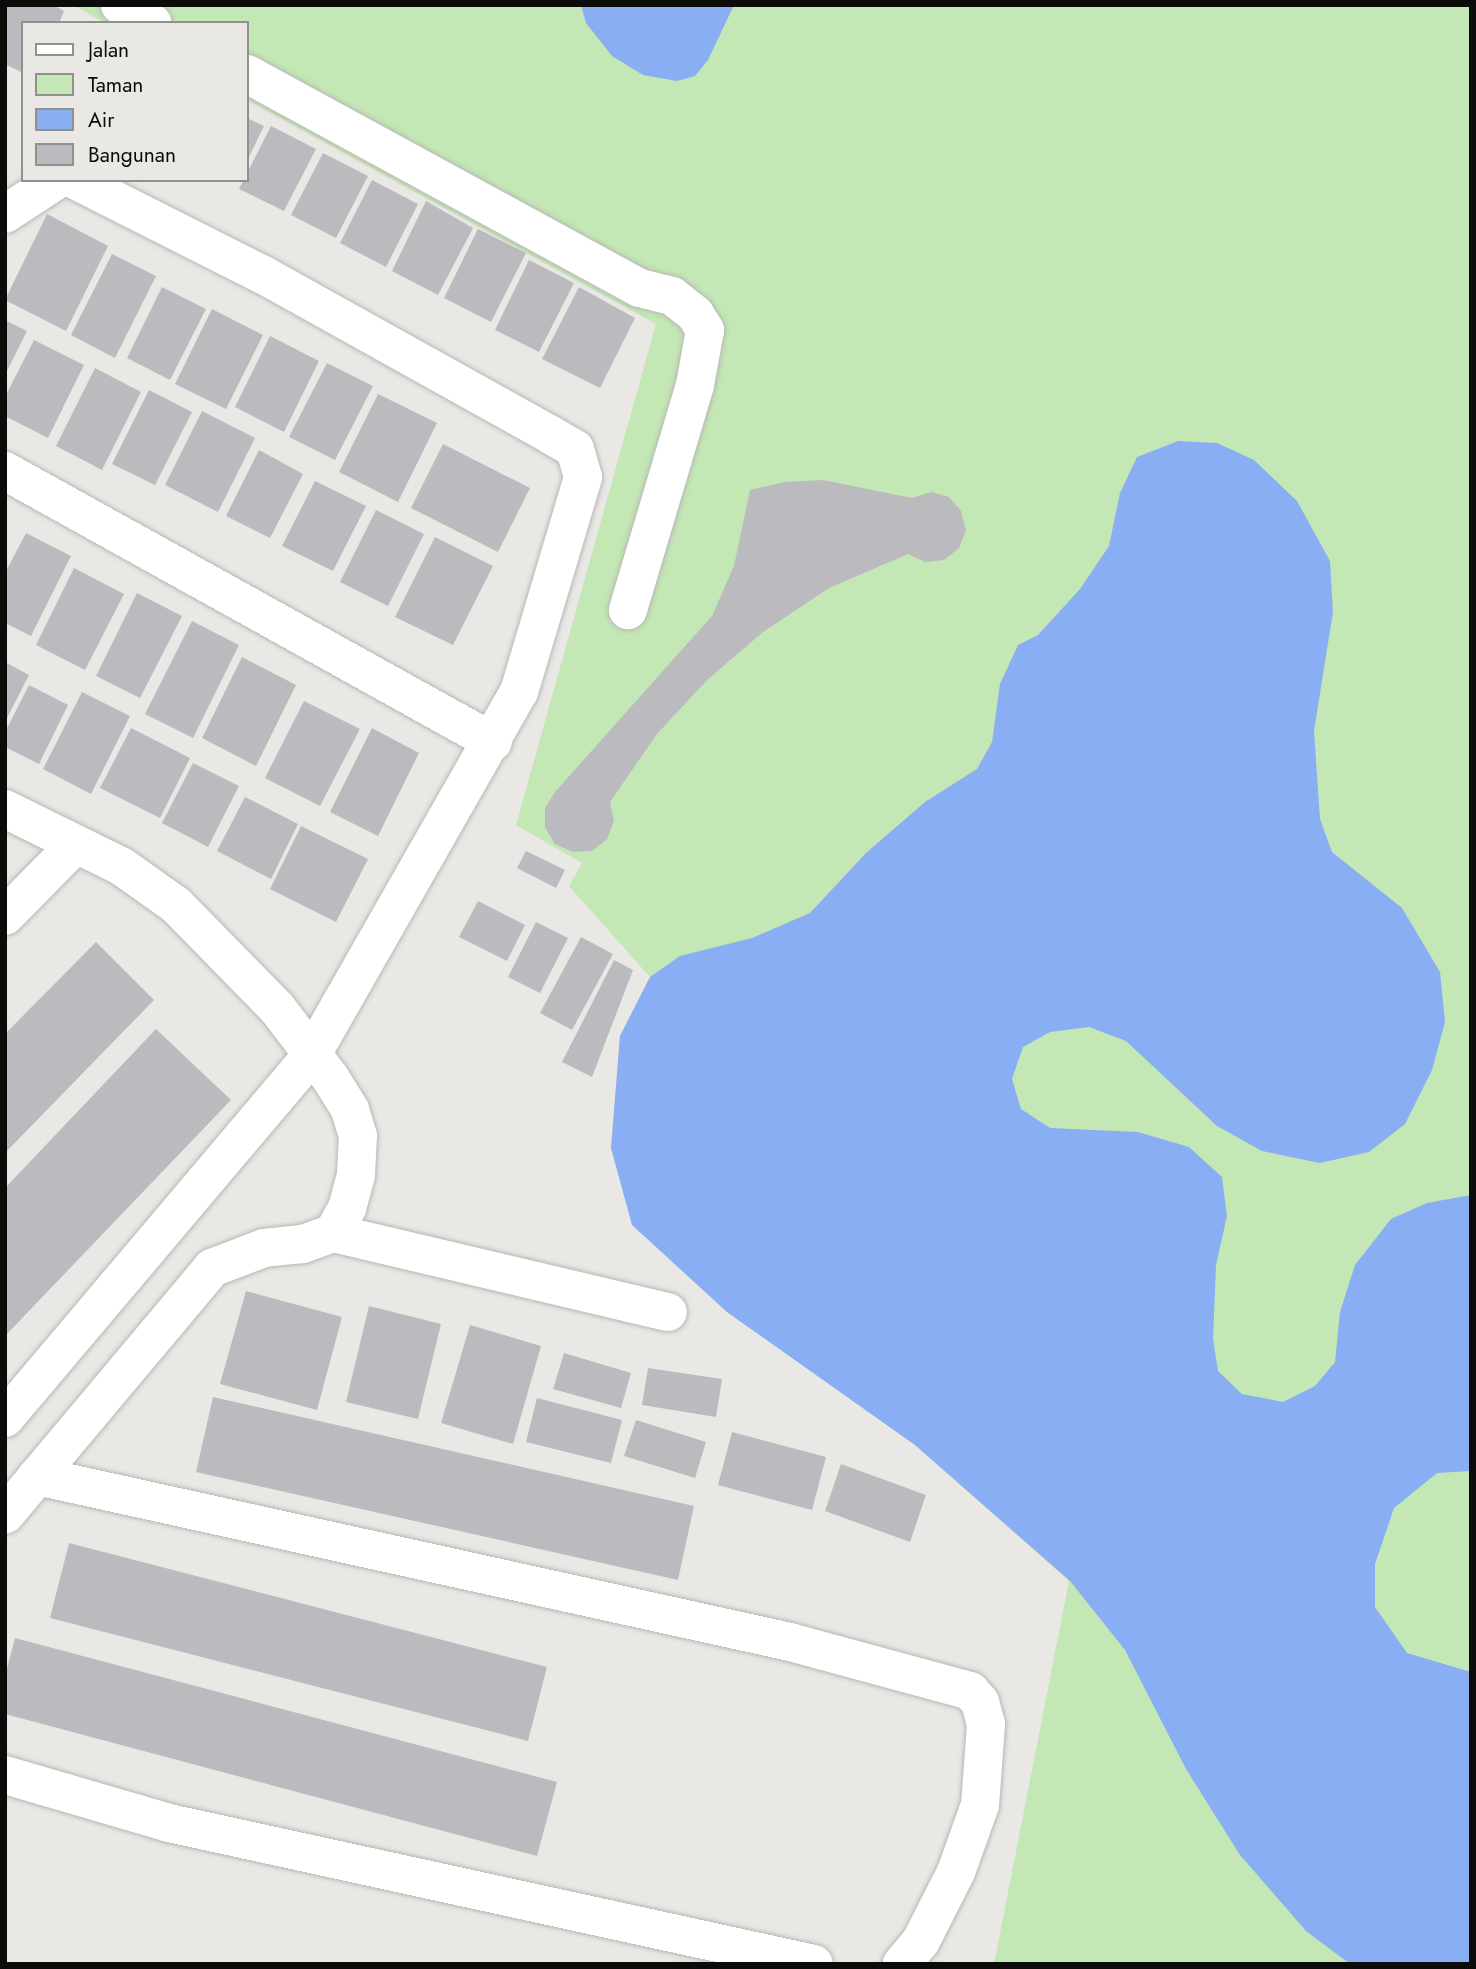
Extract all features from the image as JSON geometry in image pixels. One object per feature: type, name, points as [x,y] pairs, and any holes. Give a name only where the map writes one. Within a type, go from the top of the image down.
[{"type":"street","points":[[120,5],[148,21]]},
{"type":"street","points":[[248,75],[640,288],[671,321],[688,351],[695,385],[628,610]]},
{"type":"street","points":[[5,215],[33,192],[53,182]]},
{"type":"street","points":[[5,1418],[311,1056],[493,742],[519,692],[580,491],[582,464],[575,449],[263,275],[79,182]]},
{"type":"street","points":[[5,471],[493,742]]},
{"type":"street","points":[[5,809],[74,846],[121,866],[176,905],[249,976],[311,1056],[350,1110],[358,1136],[356,1175],[347,1208],[333,1233]]},
{"type":"street","points":[[5,916],[74,846]]},
{"type":"street","points":[[5,1515],[212,1268],[264,1248],[302,1244],[333,1233],[668,1312]]},
{"type":"street","points":[[37,1476],[790,1642],[970,1690],[980,1702],[986,1724],[980,1805],[956,1872],[921,1941],[902,1964]]},
{"type":"street","points":[[5,1775],[169,1823],[814,1964]]},
{"type":"green space","points":[[73,5],[1471,5],[1471,1964],[994,1964],[1069,1581],[915,1445],[727,1312],[632,1225],[611,1148],[620,1036],[650,977],[569,886],[582,863],[516,825],[656,324],[248,101],[248,21],[101,21]]},
{"type":"water","points":[[581,5],[734,5],[708,60],[695,76],[677,81],[643,75],[612,56],[586,23]]},
{"type":"water","points":[[1178,441],[1217,443],[1254,460],[1297,501],[1330,561],[1333,612],[1314,731],[1320,819],[1332,852],[1402,908],[1440,972],[1445,1022],[1432,1070],[1405,1124],[1369,1152],[1320,1163],[1262,1151],[1217,1126],[1126,1041],[1089,1027],[1050,1032],[1023,1047],[1012,1079],[1021,1109],[1050,1128],[1138,1132],[1189,1147],[1222,1177],[1227,1216],[1216,1265],[1213,1339],[1218,1371],[1242,1394],[1283,1402],[1315,1386],[1335,1362],[1340,1312],[1355,1265],[1391,1219],[1427,1203],[1471,1195],[1471,1471],[1437,1473],[1394,1508],[1375,1564],[1375,1607],[1407,1653],[1471,1672],[1471,1964],[1350,1964],[1306,1931],[1240,1855],[1186,1769],[1125,1650],[1070,1581],[915,1445],[727,1312],[632,1225],[611,1148],[620,1036],[650,977],[680,956],[752,938],[810,913],[866,853],[925,802],[977,769],[992,742],[1000,684],[1018,645],[1038,635],[1080,589],[1109,546],[1120,493],[1137,457]]},
{"type":"building","points":[[5,5],[53,5],[64,11],[60,21],[21,21],[21,72],[5,64]]},
{"type":"building","points":[[248,118],[264,126],[248,159]]},
{"type":"building","points":[[271,126],[316,149],[284,211],[239,189],[243,182],[248,182],[248,171]]},
{"type":"building","points":[[323,153],[368,176],[336,238],[291,215]]},
{"type":"building","points":[[372,180],[418,204],[386,267],[340,243]]},
{"type":"building","points":[[426,201],[473,228],[438,295],[392,271]]},
{"type":"building","points":[[47,214],[108,246],[66,331],[5,300]]},
{"type":"building","points":[[478,229],[526,253],[491,322],[444,298]]},
{"type":"building","points":[[112,254],[156,276],[115,358],[71,335]]},
{"type":"building","points":[[529,260],[574,283],[539,352],[495,330]]},
{"type":"building","points":[[162,287],[206,309],[170,380],[127,358]]},
{"type":"building","points":[[579,287],[635,318],[600,388],[542,359]]},
{"type":"building","points":[[212,309],[263,335],[226,409],[175,384]]},
{"type":"building","points":[[5,320],[27,331],[5,375]]},
{"type":"building","points":[[270,336],[319,361],[284,432],[235,407]]},
{"type":"building","points":[[34,340],[84,365],[48,438],[5,416],[5,397]]},
{"type":"building","points":[[327,363],[373,386],[335,460],[289,437]]},
{"type":"building","points":[[95,368],[141,392],[102,470],[56,446]]},
{"type":"building","points":[[149,390],[192,412],[155,485],[112,464]]},
{"type":"building","points":[[378,394],[437,423],[398,502],[339,472]]},
{"type":"building","points":[[202,411],[255,438],[218,512],[165,485]]},
{"type":"building","points":[[443,444],[530,488],[498,552],[411,508]]},
{"type":"building","points":[[259,450],[303,474],[270,538],[226,516]]},
{"type":"building","points":[[823,480],[912,498],[931,492],[949,497],[961,511],[966,530],[959,548],[944,560],[925,562],[908,554],[829,588],[763,632],[707,680],[657,734],[610,802],[614,821],[607,839],[592,851],[573,852],[555,844],[545,827],[545,808],[555,792],[712,616],[734,566],[750,490],[784,482]]},
{"type":"building","points":[[315,481],[366,506],[333,571],[282,546]]},
{"type":"building","points":[[376,510],[424,534],[388,606],[340,582]]},
{"type":"building","points":[[26,533],[71,556],[31,636],[5,623],[5,573]]},
{"type":"building","points":[[435,537],[493,566],[453,645],[395,617]]},
{"type":"building","points":[[74,568],[124,594],[85,670],[36,645]]},
{"type":"building","points":[[137,593],[182,616],[140,698],[96,676]]},
{"type":"building","points":[[192,621],[239,645],[193,738],[145,714]]},
{"type":"building","points":[[242,657],[296,685],[256,766],[202,738]]},
{"type":"building","points":[[5,662],[29,675],[5,722]]},
{"type":"building","points":[[29,685],[68,705],[39,764],[5,747],[5,732]]},
{"type":"building","points":[[82,692],[130,716],[91,794],[43,769]]},
{"type":"building","points":[[304,701],[360,729],[320,806],[265,778]]},
{"type":"building","points":[[131,728],[190,758],[160,818],[100,788]]},
{"type":"building","points":[[372,728],[419,753],[378,836],[330,812]]},
{"type":"building","points":[[193,763],[239,786],[208,847],[162,823]]},
{"type":"building","points":[[245,797],[298,824],[271,879],[217,851]]},
{"type":"building","points":[[301,826],[368,859],[336,922],[270,889]]},
{"type":"building","points":[[526,851],[565,870],[556,888],[517,868]]},
{"type":"building","points":[[478,901],[525,925],[507,961],[459,937]]},
{"type":"building","points":[[536,922],[568,938],[540,993],[508,977]]},
{"type":"building","points":[[581,937],[613,954],[572,1030],[540,1013]]},
{"type":"building","points":[[96,942],[154,1000],[5,1153],[5,1034]]},
{"type":"building","points":[[614,960],[633,970],[592,1077],[562,1062]]},
{"type":"building","points":[[156,1029],[231,1100],[5,1336],[5,1188]]},
{"type":"building","points":[[246,1291],[342,1317],[317,1410],[220,1384]]},
{"type":"building","points":[[369,1306],[441,1324],[418,1419],[346,1402]]},
{"type":"building","points":[[470,1325],[541,1346],[513,1444],[441,1423]]},
{"type":"building","points":[[564,1353],[631,1373],[621,1408],[553,1389]]},
{"type":"building","points":[[648,1368],[722,1379],[716,1417],[642,1405]]},
{"type":"building","points":[[213,1397],[694,1506],[678,1580],[196,1472]]},
{"type":"building","points":[[537,1398],[622,1420],[611,1463],[526,1442]]},
{"type":"building","points":[[636,1420],[706,1442],[695,1478],[624,1456]]},
{"type":"building","points":[[732,1432],[826,1457],[812,1510],[718,1485]]},
{"type":"building","points":[[841,1464],[926,1495],[910,1542],[825,1511]]},
{"type":"building","points":[[69,1543],[547,1667],[528,1741],[50,1618]]},
{"type":"building","points":[[15,1638],[557,1782],[537,1856],[5,1714],[5,1676]]}]
